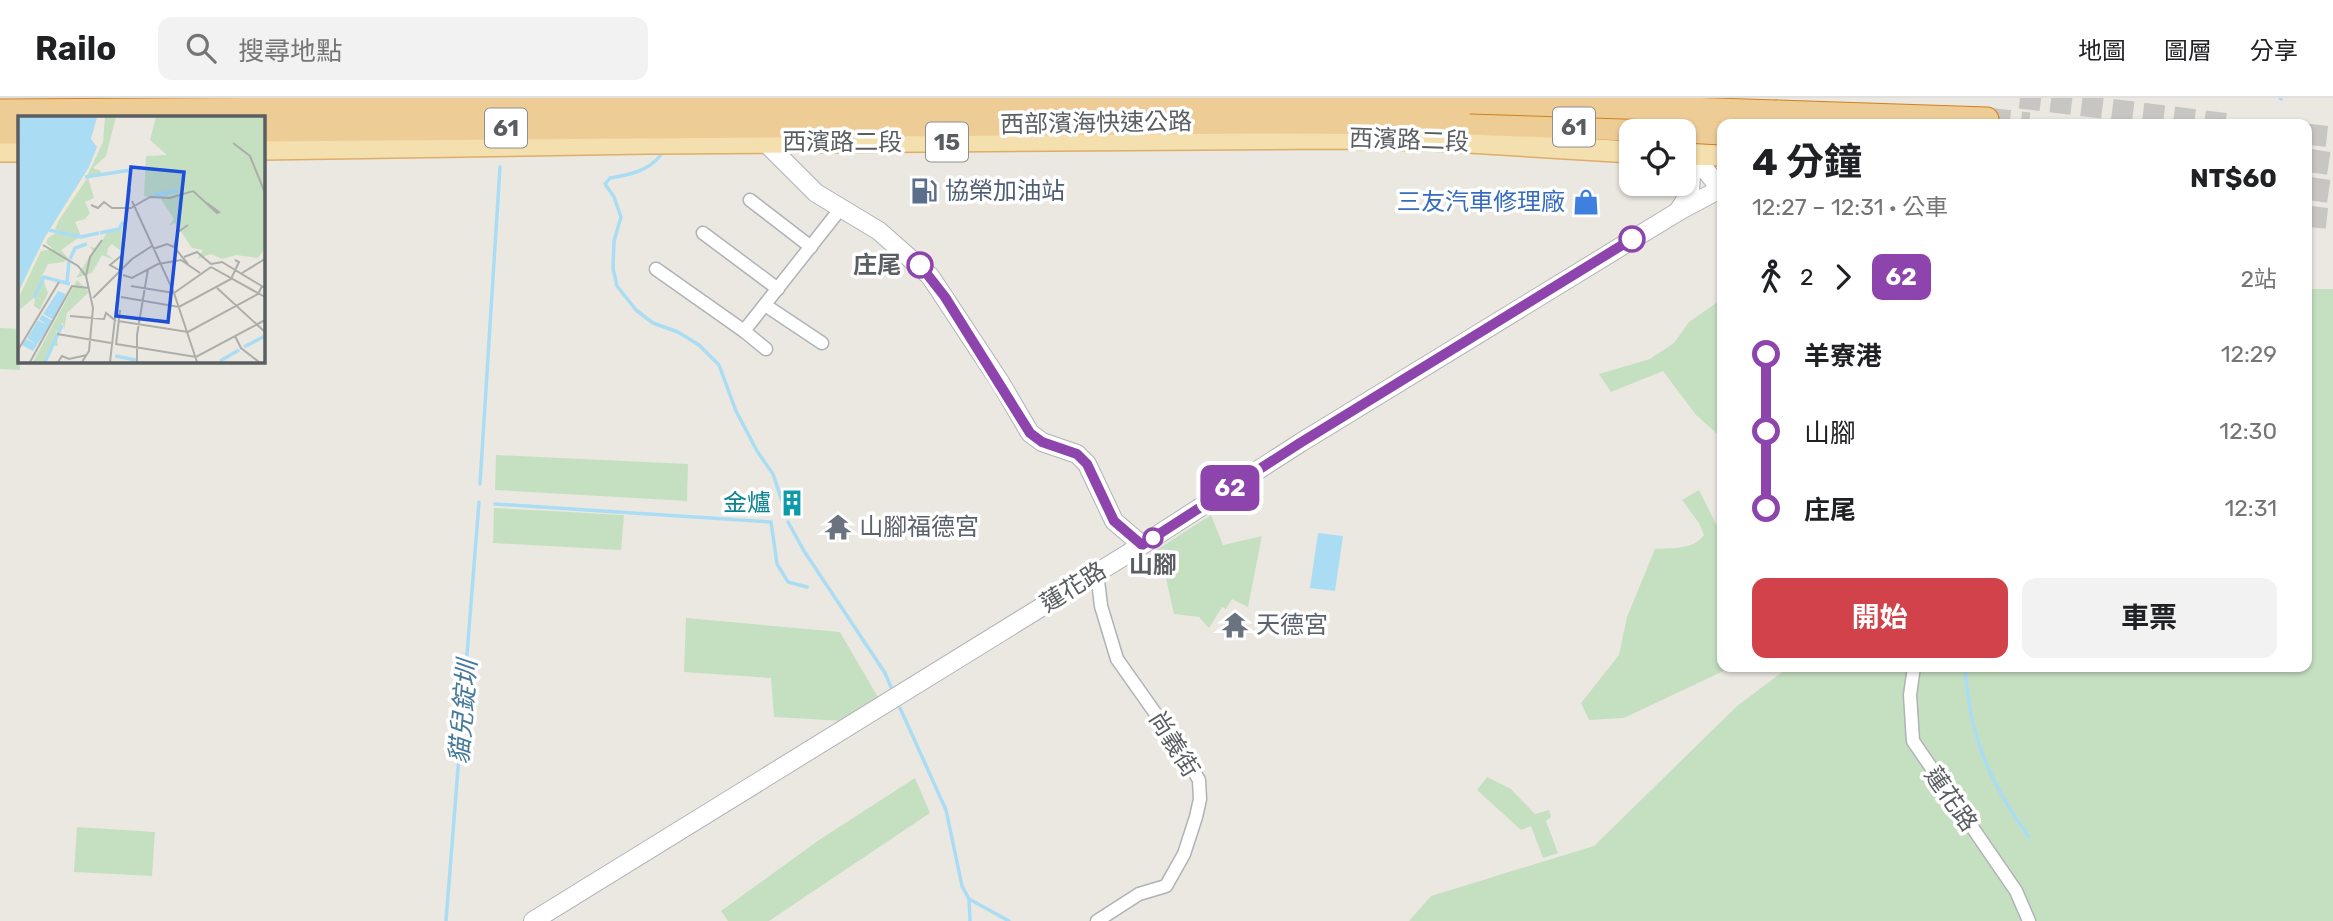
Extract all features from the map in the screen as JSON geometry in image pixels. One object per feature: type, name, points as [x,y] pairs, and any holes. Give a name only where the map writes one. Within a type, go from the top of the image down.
[{"type":"highway","name":"西部濱海快速公路","points":[[0,111],[728,102],[1470,112],[1777,112],[1987,119]]},
{"type":"highway","name":"西部濱海快速公路","points":[[264,130],[758,135],[1257,122],[1470,112],[1619,126]]},
{"type":"highway","points":[[0,132],[18,132]]},
{"type":"highway","points":[[1696,132],[1717,133]]},
{"type":"main road","name":"西濱路二段","points":[[264,149],[758,135],[1334,138],[1436,140],[1619,151]]},
{"type":"main road","points":[[0,151],[18,151]]},
{"type":"main road","points":[[1696,154],[1717,155]]},
{"type":"street","points":[[1690,119],[1691,98]]},
{"type":"street","points":[[728,102],[816,193],[879,231],[930,276],[1030,433],[1042,442],[1077,454],[1087,464],[1114,521],[1142,545]]},
{"type":"street","name":"蓮花路","points":[[1696,162],[1717,184]]},
{"type":"street","name":"蓮花路","points":[[533,921],[1142,545],[1300,443],[1679,211],[1717,192]]},
{"type":"street","points":[[1679,211],[1688,196]]},
{"type":"street","points":[[750,200],[811,247]]},
{"type":"street","points":[[744,331],[841,208]]},
{"type":"street","points":[[703,233],[778,289]]},
{"type":"street","points":[[656,269],[766,349]]},
{"type":"street","points":[[765,305],[822,343]]},
{"type":"street","name":"尚義街","points":[[1097,572],[1101,606],[1117,659],[1182,751],[1199,780],[1200,799],[1184,854],[1166,886],[1139,894],[1097,921]]},
{"type":"street","name":"蓮花路","points":[[1913,672],[1910,695],[1913,741],[2015,891],[2029,921]]},
{"type":"green space","points":[[2312,289],[2333,289],[2333,921],[1409,921],[1431,896],[1594,846],[1737,706],[1782,672],[2312,672]]},
{"type":"green space","points":[[1717,302],[1717,434],[1696,415],[1663,371],[1611,392],[1599,374],[1650,359],[1674,343],[1689,322]]},
{"type":"green space","points":[[0,328],[18,329],[20,370],[0,369]]},
{"type":"green space","points":[[496,455],[688,464],[687,501],[495,490]]},
{"type":"green space","points":[[1699,490],[1717,526],[1717,672],[1721,672],[1624,718],[1589,720],[1581,703],[1619,655],[1627,617],[1655,549],[1688,546],[1704,535],[1699,523],[1682,500]]},
{"type":"green space","points":[[494,508],[624,515],[621,550],[493,543]]},
{"type":"green space","points":[[1211,515],[1223,545],[1262,536],[1248,607],[1232,599],[1226,609],[1222,607],[1209,628],[1199,617],[1174,614],[1166,578],[1136,563]]},
{"type":"green space","points":[[686,618],[840,632],[879,699],[844,721],[774,717],[771,678],[684,672]]},
{"type":"green space","points":[[1487,777],[1511,789],[1535,814],[1549,810],[1551,817],[1546,821],[1558,853],[1543,858],[1531,826],[1521,830],[1477,790]]},
{"type":"green space","points":[[915,778],[930,813],[769,921],[728,921],[721,911],[819,840]]},
{"type":"green space","points":[[77,827],[155,832],[152,876],[74,872]]},
{"type":"water","points":[[1318,533],[1343,536],[1335,591],[1310,588]]},
{"type":"waterway","points":[[660,156],[644,169],[610,178],[605,184],[614,197],[621,217],[614,241],[613,268],[617,286],[636,310],[653,323],[678,332],[699,345],[719,365],[736,411],[757,451],[773,474],[782,501]]},
{"type":"waterway","name":"貓兒錠圳","points":[[480,484],[500,167]]},
{"type":"waterway","name":"貓兒錠圳","points":[[446,921],[479,502]]},
{"type":"waterway","points":[[495,504],[771,522],[777,564],[788,582],[807,587]]},
{"type":"waterway","points":[[788,522],[804,551],[885,673],[891,687]]},
{"type":"waterway","points":[[1966,672],[1971,715],[1983,757],[2002,796],[2029,837]]},
{"type":"waterway","points":[[900,708],[946,810],[962,886],[969,899],[1009,921]]},
{"type":"waterway","points":[[969,899],[970,921]]},
{"type":"tunnel","points":[[2020,98],[2190,119]]},
{"type":"tunnel","points":[[2312,135],[2333,137]]},
{"type":"tunnel","points":[[2312,161],[2333,164]]},
{"type":"tunnel","points":[[2312,189],[2333,192]]},
{"type":"tunnel","points":[[2312,217],[2333,219]]},
{"type":"bus line","name":"62","points":[[920,265],[945,297],[1030,433],[1042,442],[1077,454],[1087,464],[1114,521],[1142,545],[1300,443],[1632,239]]},
{"type":"place","name":"協榮加油站","points":[[924,191]]},
{"type":"place","name":"三友汽車修理廠","points":[[1586,202]]},
{"type":"place","name":"庄尾","points":[[920,265]]},
{"type":"place","name":"金爐","points":[[792,503]]},
{"type":"place","name":"山腳福德宮","points":[[838,527]]},
{"type":"place","name":"山腳","points":[[1153,538]]},
{"type":"place","name":"天德宮","points":[[1235,625]]}]
